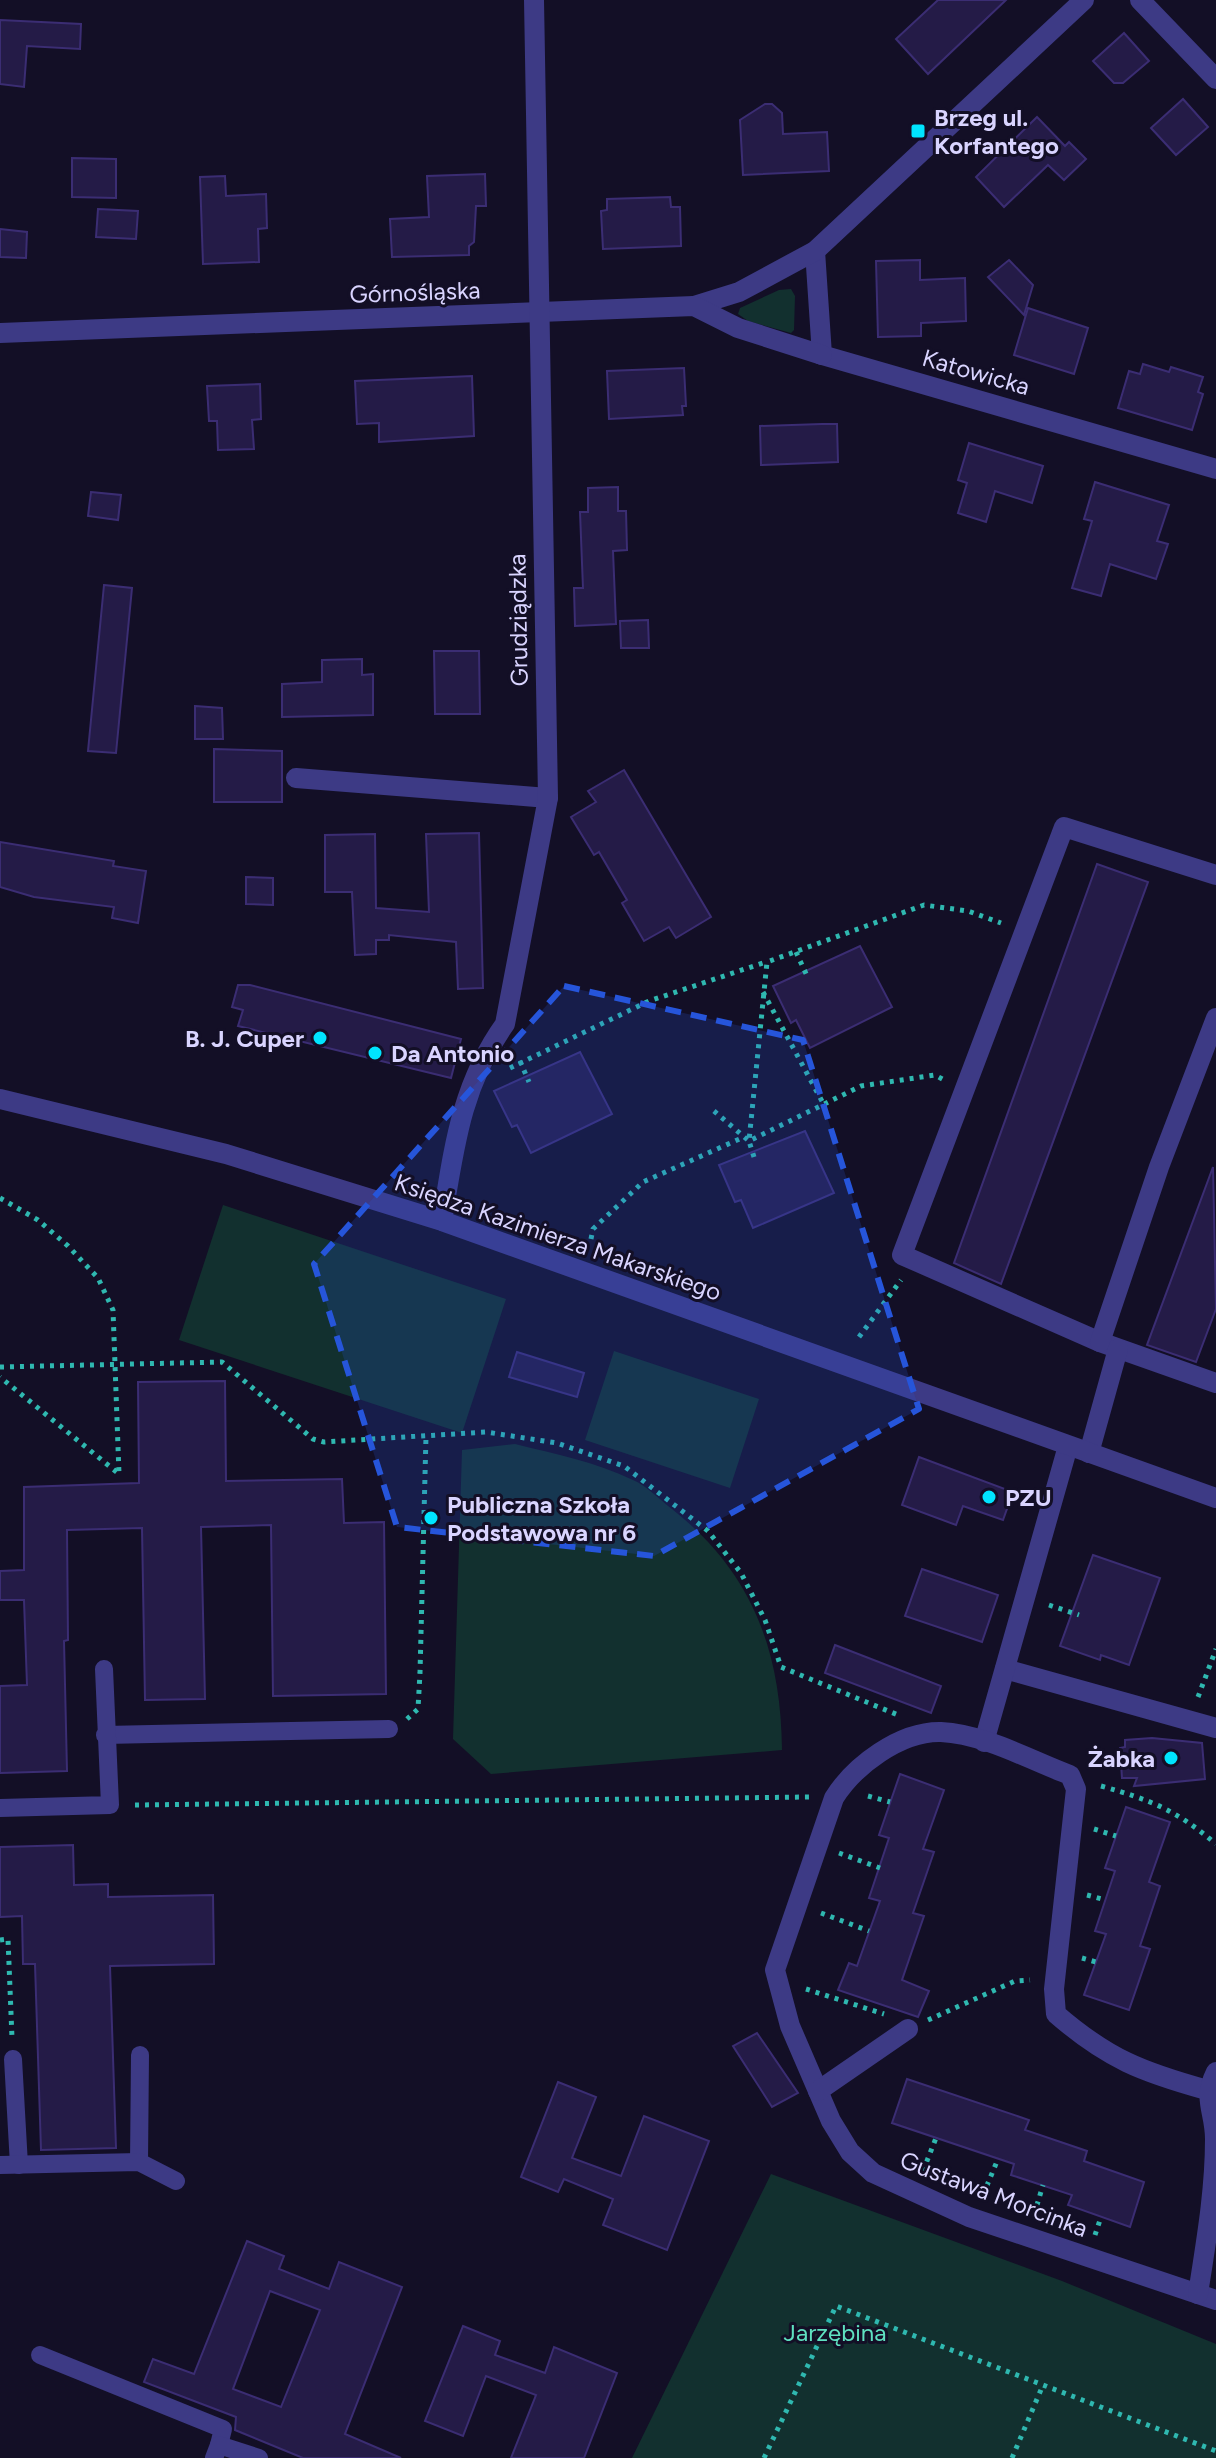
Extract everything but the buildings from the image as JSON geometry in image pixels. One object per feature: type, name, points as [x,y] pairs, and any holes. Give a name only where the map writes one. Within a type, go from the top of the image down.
[{"type":"street","name":"Grudziądzka","points":[[442,1221],[468,1086],[484,1052],[505,1024],[548,798],[537,314],[534,0]]},
{"type":"street","points":[[694,306],[739,292],[815,251],[1084,0]]},
{"type":"street","points":[[1140,0],[1216,79]]},
{"type":"street","points":[[815,251],[822,355]]},
{"type":"street","name":"Górnośląska","points":[[0,333],[694,306],[738,328],[822,355]]},
{"type":"street","name":"Katowicka","points":[[822,355],[1216,469]]},
{"type":"street","points":[[296,778],[548,798]]},
{"type":"street","points":[[1216,875],[1064,827],[902,1255],[1109,1346],[1216,1383]]},
{"type":"street","points":[[1089,1453],[1109,1346],[1159,1167],[1216,1018]]},
{"type":"street","name":"Księdza Kazimierza Makarskiego","points":[[0,1099],[226,1154],[442,1221],[1216,1498]]},
{"type":"street","points":[[984,1742],[1068,1446]]},
{"type":"street","points":[[1005,1669],[1216,1728]]},
{"type":"street","name":"Gustawa Morcinka","points":[[939,1732],[984,1742],[1070,1775],[1076,1789],[1055,1979],[1056,2014],[1091,2045],[1143,2072],[1212,2081],[1215,2135],[1207,2297],[982,2222],[873,2173],[850,2152],[818,2091],[790,2026],[775,1970],[834,1798],[849,1775],[866,1759],[910,1740],[939,1732]]},
{"type":"street","points":[[818,2091],[913,2027]]},
{"type":"lane","points":[[0,1808],[110,1805],[104,1669]]},
{"type":"lane","points":[[105,1735],[389,1729]]},
{"type":"lane","points":[[139,2162],[140,2055]]},
{"type":"lane","points":[[13,2059],[19,2165]]},
{"type":"lane","points":[[0,2165],[139,2162],[176,2181]]},
{"type":"lane","points":[[40,2355],[223,2429],[217,2451],[259,2458]]},
{"type":"path","points":[[508,1069],[649,1001],[924,905],[968,911],[1025,931]]},
{"type":"path","points":[[796,952],[808,978]]},
{"type":"path","points":[[746,1139],[761,989],[767,962]]},
{"type":"path","points":[[761,989],[823,1103]]},
{"type":"path","points":[[591,1239],[593,1229],[643,1182],[861,1086],[935,1075],[964,1091]]},
{"type":"path","points":[[714,1111],[746,1139],[754,1157]]},
{"type":"path","points":[[0,1198],[38,1220],[98,1278],[113,1310],[119,1474],[0,1377]]},
{"type":"path","points":[[859,1337],[914,1261]]},
{"type":"path","points":[[0,1367],[222,1362],[313,1439],[324,1442],[486,1432],[557,1443],[624,1466],[708,1531],[741,1573],[765,1620],[781,1667],[939,1732]]},
{"type":"path","points":[[389,1729],[401,1725],[418,1709],[426,1436]]},
{"type":"path","points":[[1038,1602],[1079,1615]]},
{"type":"path","points":[[1190,1719],[1213,1664],[1216,1649]]},
{"type":"path","points":[[1076,1789],[1095,1785],[1142,1798],[1182,1815],[1216,1844]]},
{"type":"path","points":[[859,1794],[890,1802]]},
{"type":"path","points":[[110,1805],[834,1798]]},
{"type":"path","points":[[830,1867],[842,1837]]},
{"type":"path","points":[[836,1852],[880,1868]]},
{"type":"path","points":[[814,1911],[869,1931]]},
{"type":"path","points":[[0,1940],[8,1939],[13,2059]]},
{"type":"path","points":[[802,1998],[798,1986],[913,2027],[1015,1981],[1055,1979]]},
{"type":"path","points":[[918,2182],[936,2138]]},
{"type":"path","points":[[978,2206],[998,2159]]},
{"type":"path","points":[[1031,2224],[1043,2185]]},
{"type":"path","points":[[764,2458],[836,2306],[1216,2451]]},
{"type":"path","points":[[1012,2458],[1043,2385]]},
{"type":"highlighted area","points":[[564,986],[803,1040],[919,1409],[654,1556],[397,1527],[314,1264]]},
{"type":"green space","points":[[791,289],[795,296],[794,330],[791,333],[748,321],[738,314],[740,308],[779,290]]},
{"type":"green space","points":[[223,1205],[506,1299],[462,1433],[179,1340]]},
{"type":"green space","points":[[614,1351],[759,1399],[730,1488],[585,1440]]},
{"type":"green space","points":[[515,1444],[590,1463],[638,1483],[700,1533],[723,1559],[757,1616],[768,1646],[776,1679],[782,1750],[491,1774],[453,1739],[462,1450]]},
{"type":"green space","name":"Jarzębina","points":[[771,2174],[1062,2281],[1216,2344],[1216,2458],[632,2458]]},
{"type":"place","name":"Brzeg ul. Korfantego","points":[[918,131]]},
{"type":"place","name":"B. J. Cuper","points":[[320,1038]]},
{"type":"place","name":"Da Antonio","points":[[375,1053]]},
{"type":"place","name":"PZU","points":[[989,1497]]},
{"type":"place","name":"Publiczna Szkoła Podstawowa nr 6","points":[[431,1518]]},
{"type":"place","name":"Żabka","points":[[1171,1758]]}]
